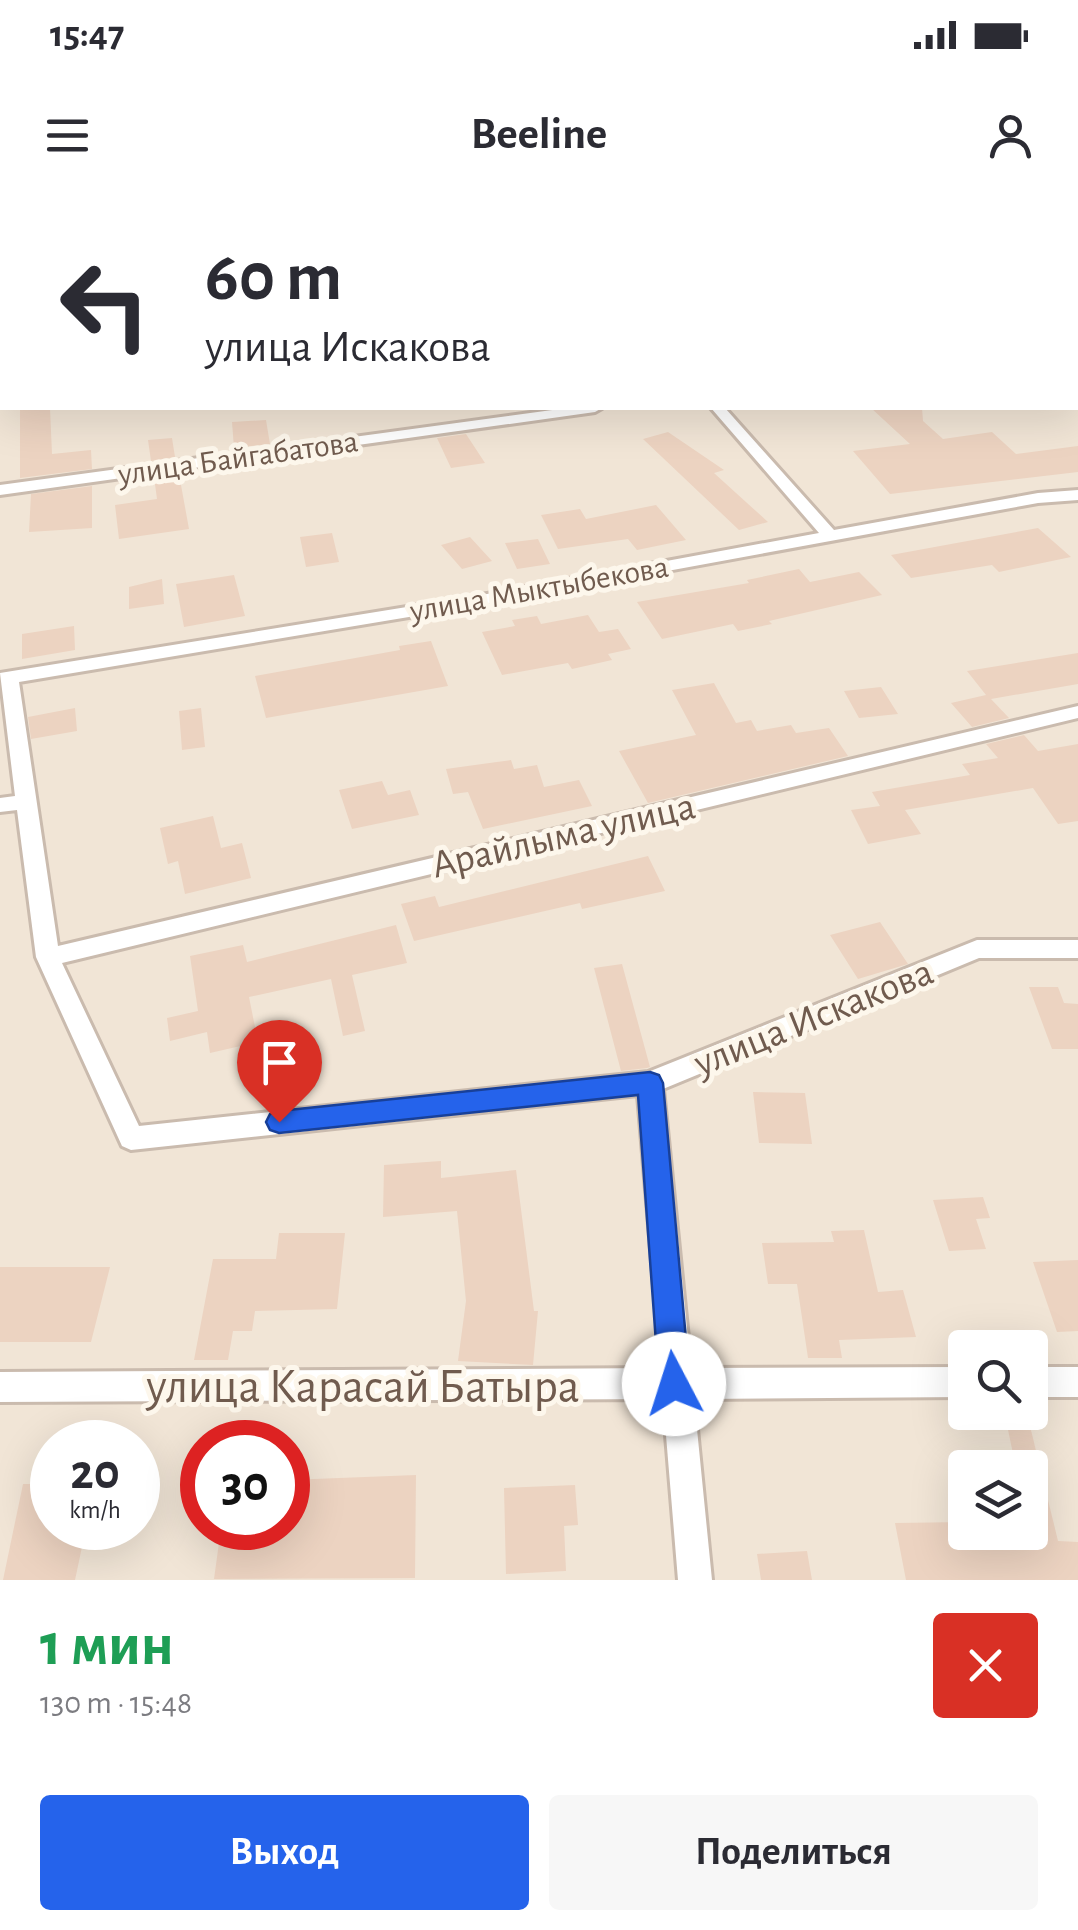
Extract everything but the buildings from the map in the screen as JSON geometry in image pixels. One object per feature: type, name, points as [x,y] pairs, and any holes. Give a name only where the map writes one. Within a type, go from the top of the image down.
[{"type":"street","name":"улица Байгабатова","points":[[0,490],[580,410]]},
{"type":"street","points":[[720,410],[830,536]]},
{"type":"street","name":"улица Мыктыбекова","points":[[4,679],[488,598],[1038,498],[1078,495]]},
{"type":"street","name":"улица Искакова","points":[[4,679],[48,957],[131,1138],[650,1083],[977,949],[1078,948]]},
{"type":"street","name":"Арайлыма улица","points":[[48,957],[1078,712]]},
{"type":"street","points":[[0,805],[26,800]]},
{"type":"street","points":[[650,1083],[674,1384],[695,1580]]},
{"type":"street","name":"улица Карасай Батыра","points":[[0,1387],[948,1382]]},
{"type":"street","points":[[1048,1382],[1078,1382]]},
{"type":"shaded area","points":[[0,410],[1078,410],[1078,1580],[0,1580]]},
{"type":"route","points":[[279,1122],[650,1083],[674,1384]]}]
